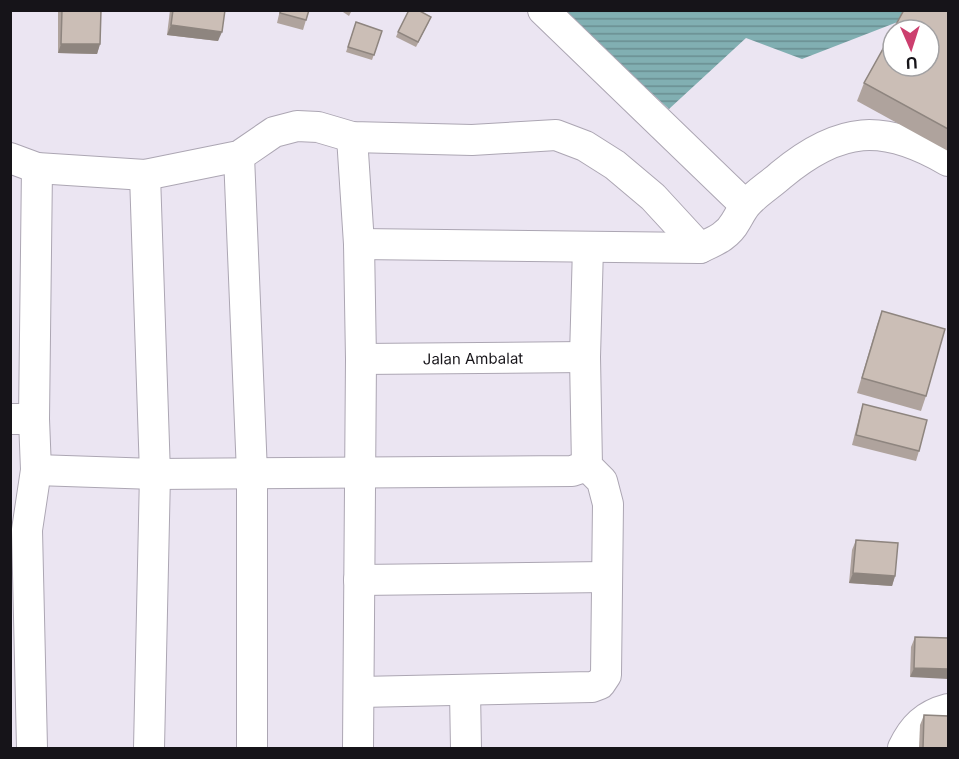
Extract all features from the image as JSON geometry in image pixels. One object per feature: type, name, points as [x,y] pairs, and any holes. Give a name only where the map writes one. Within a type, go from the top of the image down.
[{"type":"street","points":[[543,10],[746,205]]},
{"type":"street","points":[[25,748],[19,637],[19,530],[36,470],[22,419],[24,163],[145,175],[239,156],[274,132],[297,126],[318,127],[352,137],[472,140],[556,135],[570,139],[599,155],[633,179],[700,248]]},
{"type":"street","points":[[359,244],[700,248],[721,239],[735,224],[746,205],[797,162],[830,142],[845,137],[881,135],[915,142],[948,161]]},
{"type":"street","points":[[352,137],[359,244],[362,359],[359,472],[358,748]]},
{"type":"street","points":[[239,156],[252,473],[252,748]]},
{"type":"street","points":[[145,175],[155,474],[149,748]]},
{"type":"street","points":[[360,692],[465,692],[592,687],[600,684],[606,675],[608,662],[606,577],[608,504],[602,481],[587,466],[585,357],[588,247]]},
{"type":"street","name":"Jalan Ambalat","points":[[362,359],[585,357]]},
{"type":"street","points":[[36,470],[155,474],[572,471],[587,466]]},
{"type":"street","points":[[359,579],[606,577]]},
{"type":"street","points":[[465,692],[466,748]]},
{"type":"street","points":[[903,748],[917,724],[933,713],[948,709]]},
{"type":"shaded area","points":[[562,11],[926,11],[908,18],[881,18],[881,28],[802,59],[746,38],[669,109]]},
{"type":"building","points":[[62,10],[101,10],[100,44],[61,44]]},
{"type":"building","points":[[173,10],[225,10],[222,32],[171,25]]},
{"type":"building","points":[[281,10],[309,10],[306,20],[280,13]]},
{"type":"building","points":[[409,10],[418,10],[431,17],[418,42],[398,32]]},
{"type":"building","points":[[904,10],[948,10],[948,129],[864,83],[881,53],[881,78],[941,78],[941,18],[900,18]]},
{"type":"building","points":[[356,22],[382,31],[374,55],[348,47]]},
{"type":"building","points":[[882,311],[945,329],[926,396],[862,378]]},
{"type":"building","points":[[863,404],[927,420],[919,451],[856,435]]},
{"type":"building","points":[[856,540],[898,543],[895,576],[853,573]]},
{"type":"building","points":[[915,637],[948,638],[948,669],[914,668]]},
{"type":"building","points":[[924,715],[948,716],[948,748],[923,748]]}]
